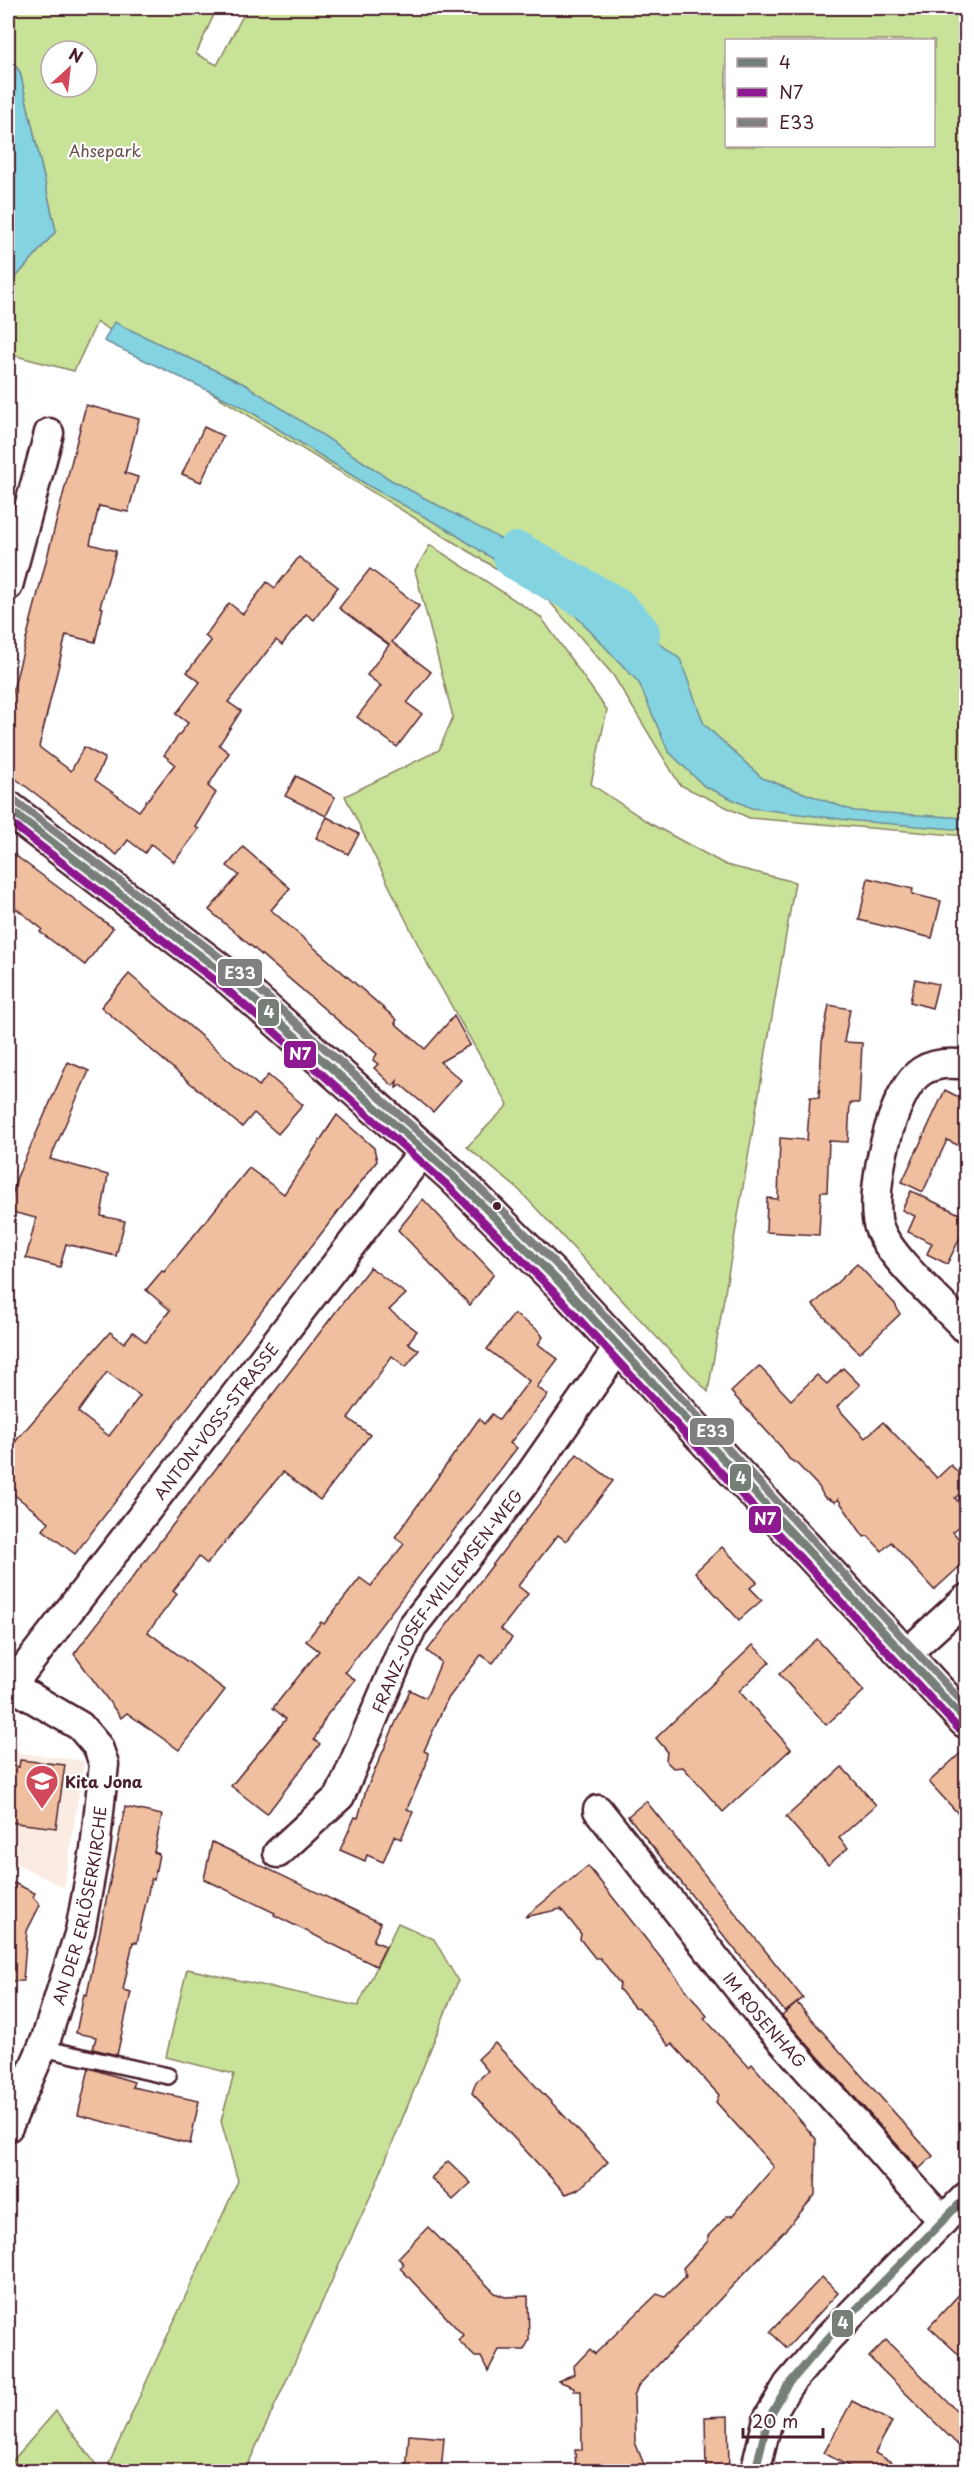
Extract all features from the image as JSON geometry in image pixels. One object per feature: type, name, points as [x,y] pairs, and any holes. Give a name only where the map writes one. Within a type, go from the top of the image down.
[{"type":"street","points":[[8,586],[49,433]]},
{"type":"street","points":[[8,808],[232,980],[425,1149],[560,1282],[966,1721]]},
{"type":"street","points":[[966,1065],[937,1064],[921,1071],[903,1092],[890,1128],[876,1200],[878,1225],[888,1244],[966,1329]]},
{"type":"street","name":"ANTON-VOSS-STRASSE","points":[[10,1688],[425,1149]]},
{"type":"street","name":"FRANZ-JOSEF-WILLEMSEN-WEG","points":[[278,1853],[340,1797],[412,1628],[522,1486],[620,1347]]},
{"type":"street","points":[[905,1655],[966,1599]]},
{"type":"street","name":"AN DER ERLÖSERKIRCHE","points":[[8,2127],[42,2048],[80,1931],[95,1850],[104,1764],[99,1747],[80,1726],[10,1688]]},
{"type":"street","name":"IM ROSENHAG","points":[[598,1810],[763,2019],[943,2220]]},
{"type":"street","points":[[755,2472],[768,2419],[788,2385],[828,2338],[966,2197]]},
{"type":"lane","points":[[42,2048],[168,2076]]},
{"type":"shaded area","name":"Kita Jona","points":[[8,1751],[84,1761],[64,1888],[8,1859]]},
{"type":"green space","name":"Ahsepark","points":[[8,8],[217,8],[196,54],[217,65],[247,8],[966,8],[966,836],[749,818],[680,785],[613,675],[549,601],[97,322],[74,371],[8,354],[8,283],[11,283],[56,231],[20,72],[8,55]]},
{"type":"green space","points":[[430,545],[541,617],[607,710],[591,784],[651,824],[726,865],[795,882],[708,1392],[518,1189],[467,1147],[508,1105],[428,965],[345,796],[439,750],[453,717],[415,570]]},
{"type":"green space","points":[[398,1923],[434,1939],[458,1981],[376,2184],[245,2471],[110,2471],[107,2468],[238,2181],[221,2121],[234,2074],[166,2057],[187,1969],[358,2006]]},
{"type":"green space","points":[[56,2411],[101,2471],[8,2471],[8,2466]]},
{"type":"water","points":[[8,55],[20,72],[56,231],[11,283],[8,283]]},
{"type":"water","points":[[114,322],[246,385],[391,480],[577,580],[565,606],[450,531],[369,486],[243,407],[104,341]]},
{"type":"water","points":[[587,588],[680,659],[704,724],[762,778],[854,811],[966,818],[966,830],[856,821],[751,808],[704,786],[668,751],[639,683],[574,614]]},
{"type":"building","points":[[86,405],[139,419],[125,473],[138,477],[128,512],[99,506],[90,544],[116,551],[100,607],[103,608],[95,642],[66,635],[39,747],[71,771],[84,747],[105,758],[95,780],[139,811],[175,764],[164,755],[188,723],[176,714],[200,682],[187,672],[211,641],[205,636],[229,603],[243,614],[267,582],[275,588],[299,557],[338,587],[314,620],[306,614],[282,645],[276,640],[228,702],[241,711],[219,745],[229,753],[208,786],[216,793],[195,827],[199,829],[174,862],[151,844],[145,853],[128,840],[117,855],[8,773],[8,710]]},
{"type":"building","points":[[204,427],[223,436],[201,482],[182,474]]},
{"type":"building","points":[[370,569],[419,606],[392,642],[431,672],[407,703],[422,714],[397,747],[357,717],[381,686],[367,675],[389,645],[339,608]]},
{"type":"building","points":[[296,776],[335,797],[326,816],[285,796]]},
{"type":"building","points":[[327,817],[359,834],[348,854],[316,838]]},
{"type":"building","points":[[243,847],[290,888],[271,910],[397,1020],[395,1023],[425,1049],[454,1016],[470,1045],[440,1062],[461,1080],[433,1112],[401,1085],[396,1088],[397,1081],[393,1086],[374,1068],[378,1064],[373,1060],[377,1054],[209,910],[239,875],[227,866]]},
{"type":"building","points":[[8,850],[113,928],[85,965],[40,932],[42,929],[8,902]]},
{"type":"building","points":[[868,878],[913,889],[912,894],[941,901],[932,938],[859,920]]},
{"type":"building","points":[[129,974],[259,1086],[268,1075],[303,1105],[278,1134],[254,1113],[242,1127],[101,1007]]},
{"type":"building","points":[[915,979],[938,984],[932,1008],[910,1002]]},
{"type":"building","points":[[829,1005],[850,1009],[844,1042],[862,1043],[859,1103],[850,1103],[848,1142],[829,1141],[827,1192],[821,1192],[819,1235],[766,1232],[767,1198],[778,1199],[780,1138],[807,1140],[810,1097],[819,1098],[822,1042]]},
{"type":"building","points":[[68,1062],[89,1071],[50,1159],[108,1175],[101,1216],[125,1221],[116,1256],[66,1244],[60,1267],[26,1258],[36,1218],[8,1211],[17,1177]]},
{"type":"building","points":[[945,1090],[966,1101],[966,1149],[947,1140],[923,1192],[902,1182]]},
{"type":"building","points":[[337,1115],[374,1148],[377,1161],[75,1554],[43,1530],[49,1522],[8,1490],[8,1450],[110,1332],[124,1343],[133,1332],[146,1342],[170,1310],[146,1290],[162,1271],[164,1272],[249,1168],[284,1194]],"holes":[[[107,1372],[140,1396],[109,1436],[78,1412]]]},
{"type":"building","points":[[911,1191],[966,1217],[966,1240],[960,1238],[947,1264],[927,1254],[932,1243],[908,1232],[915,1216],[902,1210]]},
{"type":"building","points":[[423,1199],[494,1274],[470,1305],[398,1230]]},
{"type":"building","points":[[857,1264],[895,1304],[900,1314],[859,1353],[813,1305]]},
{"type":"building","points":[[370,1267],[406,1294],[389,1310],[417,1331],[408,1343],[419,1350],[406,1367],[392,1356],[348,1418],[370,1435],[320,1500],[283,1472],[207,1564],[199,1557],[173,1591],[177,1594],[148,1632],[225,1690],[179,1750],[127,1713],[121,1718],[74,1654]]},
{"type":"building","points":[[514,1314],[538,1330],[543,1337],[538,1344],[558,1359],[537,1387],[548,1395],[510,1443],[517,1448],[345,1672],[355,1680],[327,1715],[314,1740],[320,1744],[267,1814],[231,1786],[286,1719],[273,1708],[319,1651],[306,1641],[321,1622],[324,1624],[360,1578],[371,1586],[404,1544],[395,1537],[479,1419],[484,1424],[492,1414],[499,1420],[529,1381],[487,1349]]},
{"type":"building","points":[[759,1366],[791,1400],[817,1375],[827,1384],[843,1368],[860,1385],[837,1407],[865,1438],[883,1422],[937,1478],[951,1465],[966,1481],[966,1488],[955,1498],[966,1511],[966,1520],[953,1532],[966,1547],[966,1561],[934,1590],[891,1542],[882,1551],[868,1536],[864,1537],[838,1499],[835,1502],[824,1497],[819,1487],[797,1464],[789,1459],[782,1448],[731,1392]]},
{"type":"building","points":[[577,1454],[613,1481],[566,1541],[558,1535],[518,1586],[528,1594],[501,1629],[512,1638],[493,1663],[481,1655],[447,1700],[424,1751],[428,1753],[426,1765],[407,1809],[413,1812],[401,1839],[394,1836],[383,1862],[367,1855],[365,1861],[340,1850],[355,1817],[358,1818],[366,1790],[410,1690],[426,1698],[441,1662],[427,1651]]},
{"type":"building","points":[[722,1547],[757,1582],[750,1588],[762,1600],[739,1620],[695,1572]]},
{"type":"building","points":[[817,1639],[864,1691],[826,1725],[779,1674]]},
{"type":"building","points":[[753,1645],[770,1662],[739,1691],[791,1749],[723,1812],[683,1767],[673,1768],[666,1761],[667,1751],[656,1738]]},
{"type":"building","points":[[966,1748],[966,1822],[929,1782]]},
{"type":"building","points":[[20,1760],[65,1765],[56,1828],[8,1822],[8,1765],[19,1767]]},
{"type":"building","points":[[842,1767],[876,1805],[839,1838],[848,1848],[828,1865],[786,1817]]},
{"type":"building","points":[[646,1801],[803,1998],[785,2012],[628,1816]]},
{"type":"building","points":[[125,1807],[162,1815],[154,1852],[159,1854],[154,1880],[151,1879],[137,1943],[133,1942],[123,1990],[131,1992],[117,2055],[93,2049],[96,2037],[76,2033],[84,1994],[87,1995]]},
{"type":"building","points":[[212,1842],[381,1923],[373,1941],[386,1946],[376,1966],[204,1879]]},
{"type":"building","points":[[588,1866],[707,2016],[704,2018],[749,2067],[752,2064],[816,2139],[815,2195],[789,2226],[638,2386],[634,2396],[635,2442],[647,2472],[576,2472],[575,2450],[582,2450],[581,2391],[574,2391],[574,2387],[558,2381],[574,2374],[573,2367],[590,2349],[595,2354],[657,2294],[665,2297],[686,2276],[683,2268],[708,2241],[708,2236],[727,2216],[732,2216],[774,2167],[716,2102],[719,2095],[672,2044],[669,2046],[639,2008],[634,2007],[619,1989],[620,1984],[600,1958],[595,1958],[580,1939],[581,1934],[561,1909],[525,1917]]},
{"type":"building","points":[[14,1883],[35,1893],[33,1897],[40,1905],[27,1931],[23,1981],[8,1981],[8,1886]]},
{"type":"building","points":[[797,2003],[933,2156],[919,2169],[782,2016]]},
{"type":"building","points":[[495,2043],[608,2162],[579,2189],[566,2194],[472,2093],[476,2082],[488,2071],[478,2059]]},
{"type":"building","points":[[89,2068],[134,2082],[132,2087],[199,2101],[190,2144],[78,2115]]},
{"type":"building","points":[[448,2161],[471,2183],[453,2200],[431,2178]]},
{"type":"building","points":[[428,2227],[495,2293],[505,2297],[528,2296],[529,2340],[524,2350],[499,2350],[488,2371],[481,2357],[475,2357],[458,2340],[463,2335],[400,2268],[404,2264],[398,2258]]},
{"type":"building","points":[[822,2277],[838,2293],[787,2348],[770,2332]]},
{"type":"building","points":[[966,2287],[966,2361],[929,2327]]},
{"type":"building","points":[[886,2340],[966,2420],[966,2453],[869,2357]]},
{"type":"building","points":[[852,2401],[892,2422],[875,2453],[909,2472],[859,2472],[824,2453]]},
{"type":"building","points":[[728,2416],[729,2472],[706,2472],[705,2417]]},
{"type":"building","points":[[409,2435],[444,2438],[441,2472],[406,2472]]},
{"type":"waterway","points":[[517,556],[614,610],[636,634]]},
{"type":"transit line","name":"E33","points":[[14,800],[239,972],[460,1169],[568,1276],[966,1706]]},
{"type":"transit line","name":"4","points":[[8,808],[232,980],[453,1176],[560,1283],[966,1721]]},
{"type":"transit line","name":"N7","points":[[8,821],[225,988],[446,1184],[552,1290],[958,1728]]},
{"type":"transit line","name":"4","points":[[755,2472],[768,2419],[788,2385],[828,2338],[966,2197]]},
{"type":"place","name":"Kita Jona","points":[[42,1810]]}]
